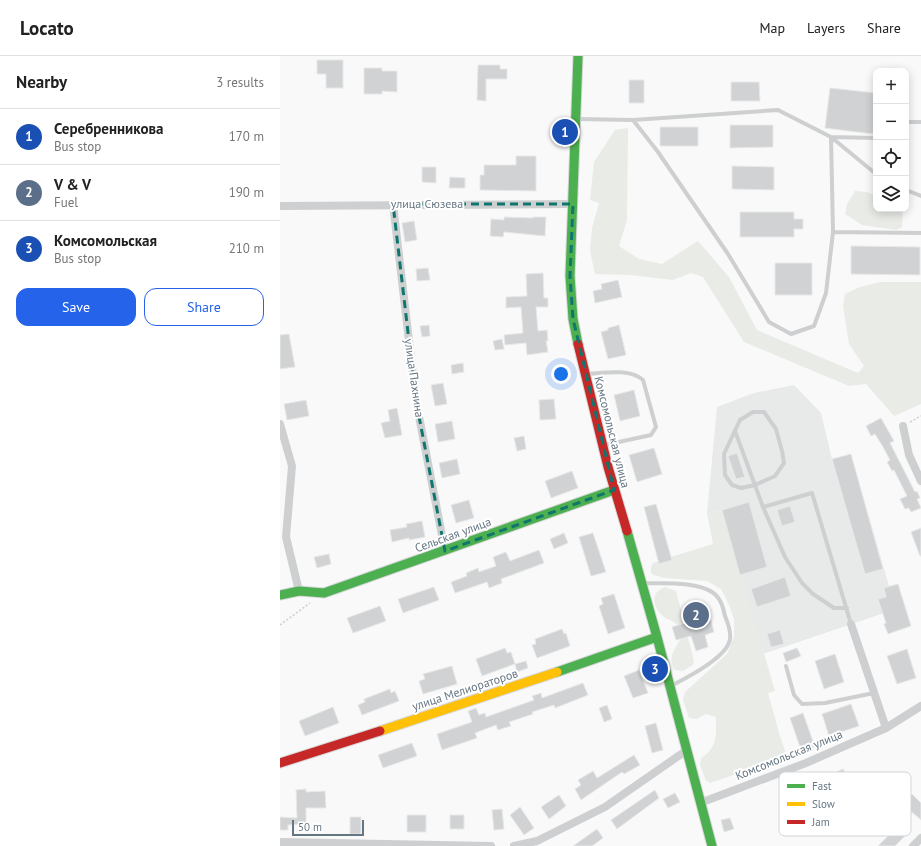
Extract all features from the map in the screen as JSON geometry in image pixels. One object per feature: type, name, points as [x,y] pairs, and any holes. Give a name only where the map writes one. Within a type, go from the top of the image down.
[{"type":"main road","name":"Комсомольская улица","points":[[578,56],[574,204],[570,276],[573,318],[602,446],[657,637],[712,846]]},
{"type":"main road","name":"Сельская улица","points":[[280,595],[299,591],[324,593],[614,490]]},
{"type":"main road","name":"улица Мелиораторов","points":[[280,763],[478,699],[657,637]]},
{"type":"street","name":"улица Сюзева","points":[[280,206],[393,204],[574,204]]},
{"type":"street","name":"улица Пахнина","points":[[393,204],[416,401],[445,551]]},
{"type":"street","points":[[280,424],[292,466],[286,537],[299,591]]},
{"type":"street","points":[[903,426],[909,455],[921,481]]},
{"type":"street","points":[[852,624],[886,728]]},
{"type":"street","name":"Комсомольская улица","points":[[782,772],[886,728],[921,706]]},
{"type":"street","points":[[514,846],[537,841],[605,807],[687,750]]},
{"type":"street","name":"Комсомольская улица","points":[[700,803],[779,773]]},
{"type":"street","points":[[913,846],[921,838]]},
{"type":"street","points":[[280,842],[304,844],[491,846]]},
{"type":"lane","points":[[577,119],[634,120],[778,110],[831,137],[873,172]]},
{"type":"lane","points":[[634,120],[658,152],[728,254],[769,322],[791,334],[814,326],[826,293],[833,232],[831,137]]},
{"type":"lane","points":[[909,122],[921,122]]},
{"type":"lane","points":[[831,137],[873,138]]},
{"type":"lane","points":[[909,191],[921,196]]},
{"type":"lane","points":[[833,232],[921,233]]},
{"type":"lane","points":[[585,374],[624,373],[637,375],[643,380],[656,427],[651,435],[602,446]]},
{"type":"lane","points":[[753,412],[764,412],[776,429],[784,463],[775,476],[756,485],[741,488],[732,485],[725,475],[724,454],[740,420],[753,412]]},
{"type":"lane","points":[[735,431],[763,507],[785,557],[802,583],[813,594],[834,608],[847,608]]},
{"type":"lane","points":[[763,507],[812,493],[852,624]]},
{"type":"lane","points":[[642,583],[695,586],[712,592],[720,599],[729,627],[730,641],[723,651],[709,664],[669,687]]},
{"type":"lane","points":[[786,666],[794,695],[802,704],[825,703],[874,693]]},
{"type":"path","points":[[903,426],[921,416]]},
{"type":"path","points":[[280,625],[312,602]]},
{"type":"highlighted area","points":[[393,204],[573,204],[570,276],[573,319],[614,490],[445,551],[416,401]]},
{"type":"shaded area","points":[[628,128],[627,220],[619,246],[639,259],[662,264],[698,241],[729,277],[757,330],[858,373],[864,366],[849,344],[843,306],[845,294],[860,287],[880,282],[921,282],[921,404],[894,416],[866,384],[849,386],[744,342],[703,277],[691,273],[673,280],[631,275],[595,274],[590,251],[592,228],[599,203],[590,200],[594,162],[615,130]]},
{"type":"shaded area","points":[[855,191],[867,192],[873,195],[873,212],[903,212],[902,227],[896,230],[862,225],[845,214],[847,204]]},
{"type":"shaded area","points":[[794,385],[821,413],[832,459],[851,454],[889,586],[898,584],[905,606],[763,654],[722,510],[707,513],[717,407],[754,393]]},
{"type":"shaded area","points":[[722,510],[775,691],[768,693],[787,757],[710,783],[706,781],[700,765],[701,758],[711,749],[715,740],[716,717],[706,714],[697,719],[689,718],[683,700],[685,692],[727,654],[734,637],[734,619],[721,589],[707,581],[665,578],[653,575],[651,572],[651,567],[653,563],[659,561],[660,564],[672,560],[671,557],[713,544],[707,513]]},
{"type":"shaded area","points":[[665,587],[676,591],[694,661],[693,665],[683,671],[675,670],[672,661],[673,653],[681,638],[679,627],[677,624],[660,613],[654,601],[657,593]]},
{"type":"building","points":[[317,60],[343,60],[343,88],[326,88],[326,74],[317,74]]},
{"type":"building","points":[[478,65],[500,65],[500,69],[507,69],[507,79],[486,79],[486,101],[477,100]]},
{"type":"building","points":[[364,68],[382,68],[382,71],[397,71],[397,92],[382,91],[382,94],[364,94]]},
{"type":"building","points":[[629,80],[644,80],[644,103],[629,103]]},
{"type":"building","points":[[731,82],[759,82],[760,101],[731,101]]},
{"type":"building","points":[[830,88],[873,93],[873,134],[825,128]]},
{"type":"building","points":[[730,125],[773,125],[773,147],[730,148]]},
{"type":"building","points":[[660,127],[698,127],[698,146],[660,146]]},
{"type":"building","points":[[516,156],[536,156],[536,191],[480,190],[480,175],[484,175],[484,165],[516,165]]},
{"type":"building","points":[[732,166],[774,167],[774,190],[732,189]]},
{"type":"building","points":[[422,167],[436,167],[436,183],[422,182]]},
{"type":"building","points":[[450,177],[465,178],[465,188],[449,188]]},
{"type":"building","points":[[740,212],[794,212],[794,219],[803,219],[803,229],[794,229],[794,237],[740,237]]},
{"type":"building","points":[[504,217],[546,217],[545,236],[504,232],[503,237],[490,236],[491,219],[504,220]]},
{"type":"building","points":[[414,221],[417,240],[405,242],[402,223]]},
{"type":"building","points":[[851,246],[920,247],[920,275],[851,274]]},
{"type":"building","points":[[775,263],[812,263],[812,295],[775,295]]},
{"type":"building","points":[[428,268],[430,280],[417,281],[416,269]]},
{"type":"building","points":[[543,273],[544,298],[548,298],[548,307],[536,307],[538,331],[547,330],[548,341],[546,341],[548,352],[527,355],[526,343],[505,345],[504,335],[523,333],[521,307],[506,308],[506,297],[527,296],[526,274]]},
{"type":"building","points":[[618,280],[622,297],[595,303],[593,291],[602,289],[601,284]]},
{"type":"building","points":[[429,325],[430,336],[422,337],[420,326]]},
{"type":"building","points":[[619,325],[626,355],[608,359],[601,332]]},
{"type":"building","points":[[289,334],[295,367],[280,369],[280,335]]},
{"type":"building","points":[[502,339],[504,349],[495,350],[493,341]]},
{"type":"building","points":[[463,363],[464,372],[452,374],[451,365]]},
{"type":"building","points":[[443,383],[447,404],[435,406],[431,385]]},
{"type":"building","points":[[634,390],[640,416],[620,421],[614,395]]},
{"type":"building","points":[[554,399],[556,419],[540,420],[539,400]]},
{"type":"building","points":[[306,400],[309,416],[287,420],[284,404]]},
{"type":"building","points":[[397,408],[402,435],[385,438],[381,423],[390,421],[388,410]]},
{"type":"building","points":[[881,418],[894,441],[890,443],[915,492],[917,491],[920,498],[917,499],[921,508],[911,512],[909,508],[905,509],[900,499],[907,496],[894,470],[892,471],[887,462],[890,460],[875,434],[871,436],[866,426]]},
{"type":"building","points":[[452,421],[455,439],[438,442],[435,424]]},
{"type":"building","points":[[524,436],[526,449],[517,451],[514,438]]},
{"type":"building","points":[[654,448],[662,474],[637,482],[629,455]]},
{"type":"building","points":[[737,453],[745,477],[736,479],[728,456]]},
{"type":"building","points":[[851,454],[883,569],[865,574],[832,459]]},
{"type":"building","points":[[457,459],[460,474],[442,478],[439,463]]},
{"type":"building","points":[[572,471],[578,488],[551,498],[545,481]]},
{"type":"building","points":[[469,500],[474,518],[456,523],[451,505]]},
{"type":"building","points":[[749,502],[767,567],[740,575],[722,510]]},
{"type":"building","points":[[656,504],[672,560],[659,564],[644,507]]},
{"type":"building","points":[[790,506],[795,522],[782,526],[777,510]]},
{"type":"building","points":[[422,521],[425,537],[409,540],[409,538],[392,542],[390,530],[407,527],[406,524]]},
{"type":"building","points":[[921,528],[921,556],[920,556],[911,532]]},
{"type":"building","points":[[564,533],[568,543],[554,549],[550,539]]},
{"type":"building","points":[[593,533],[606,572],[591,576],[579,537]]},
{"type":"building","points":[[539,550],[544,563],[501,579],[502,583],[489,588],[487,582],[455,593],[451,582],[467,576],[466,573],[478,568],[479,572],[496,566],[493,557],[506,552],[510,561]]},
{"type":"building","points":[[329,554],[331,564],[317,568],[314,557]]},
{"type":"building","points":[[785,577],[791,596],[757,607],[751,589]]},
{"type":"building","points":[[898,584],[911,626],[888,634],[878,599],[886,597],[884,588]]},
{"type":"building","points":[[434,587],[439,600],[403,613],[398,599]]},
{"type":"building","points":[[614,594],[625,628],[608,634],[599,606],[603,604],[601,598]]},
{"type":"building","points":[[380,606],[386,621],[353,633],[347,618]]},
{"type":"building","points":[[699,612],[702,623],[711,620],[714,632],[705,635],[708,647],[696,651],[691,636],[676,640],[672,627],[688,622],[686,615]]},
{"type":"building","points":[[562,629],[564,634],[566,633],[570,646],[537,658],[532,645],[536,644],[535,639]]},
{"type":"building","points":[[780,630],[784,644],[771,647],[767,634]]},
{"type":"building","points":[[505,648],[507,653],[511,652],[515,664],[482,676],[476,659]]},
{"type":"building","points":[[797,648],[801,656],[786,662],[783,653]]},
{"type":"building","points":[[907,649],[916,678],[897,684],[887,656]]},
{"type":"building","points":[[835,654],[844,682],[824,689],[815,661]]},
{"type":"building","points":[[526,661],[528,668],[517,672],[515,664]]},
{"type":"building","points":[[452,666],[457,684],[423,694],[419,681],[425,679],[423,674]]},
{"type":"building","points":[[639,670],[648,693],[633,698],[624,676]]},
{"type":"building","points":[[583,683],[588,695],[555,708],[554,705],[532,712],[533,714],[509,722],[511,726],[498,730],[496,725],[475,733],[477,738],[442,750],[437,734],[472,722],[468,711],[476,708],[479,715],[485,713],[486,717],[534,700],[532,696],[541,693],[542,698]]},
{"type":"building","points":[[390,689],[391,693],[395,691],[399,701],[362,715],[358,705],[365,702],[364,699]]},
{"type":"building","points":[[851,704],[859,726],[829,736],[822,714]]},
{"type":"building","points":[[607,705],[612,719],[604,722],[599,708]]},
{"type":"building","points":[[333,707],[339,723],[305,736],[299,721]]},
{"type":"building","points":[[803,713],[815,747],[806,750],[804,746],[800,747],[790,718]]},
{"type":"building","points":[[656,723],[663,750],[652,753],[645,726]]},
{"type":"building","points":[[412,743],[417,756],[383,768],[378,755]]},
{"type":"building","points":[[634,755],[640,765],[624,774],[622,772],[581,800],[575,789],[581,785],[578,780],[593,771],[597,778]]},
{"type":"building","points":[[843,769],[844,772],[837,772]]},
{"type":"building","points":[[306,789],[306,792],[325,791],[326,808],[306,808],[306,824],[288,825],[288,830],[280,830],[280,817],[297,818],[296,790]]},
{"type":"building","points":[[655,790],[659,798],[617,829],[611,820]]},
{"type":"building","points":[[675,793],[680,802],[668,808],[663,799]]},
{"type":"building","points":[[912,794],[921,803],[921,820],[912,812],[911,814]]},
{"type":"building","points":[[559,795],[566,806],[549,819],[541,807]]},
{"type":"building","points":[[520,807],[534,828],[524,835],[510,815]]},
{"type":"building","points":[[502,809],[504,829],[494,830],[492,810]]},
{"type":"building","points":[[407,815],[426,815],[426,832],[407,832]]},
{"type":"building","points":[[450,815],[464,815],[464,829],[450,829]]},
{"type":"building","points":[[350,817],[361,817],[361,834],[350,834]]},
{"type":"building","points":[[730,818],[734,829],[724,832],[721,820]]},
{"type":"building","points":[[597,829],[603,838],[592,846],[573,846]]},
{"type":"building","points":[[888,836],[905,836],[895,846],[878,846]]},
{"type":"traffic: fast","points":[[578,56],[570,276],[573,319],[578,344]]},
{"type":"traffic: fast","points":[[280,595],[299,591],[324,593],[614,490]]},
{"type":"traffic: fast","points":[[627,531],[657,637],[712,846]]},
{"type":"traffic: fast","points":[[557,672],[657,637]]},
{"type":"traffic: slow","points":[[380,731],[557,672]]},
{"type":"traffic: jam","points":[[578,344],[608,467],[627,531]]},
{"type":"traffic: jam","points":[[280,763],[380,731]]},
{"type":"place","name":"Серебренникова","points":[[565,132]]},
{"type":"place","name":"V & V","points":[[696,615]]},
{"type":"place","name":"Комсомольская","points":[[655,669]]}]
